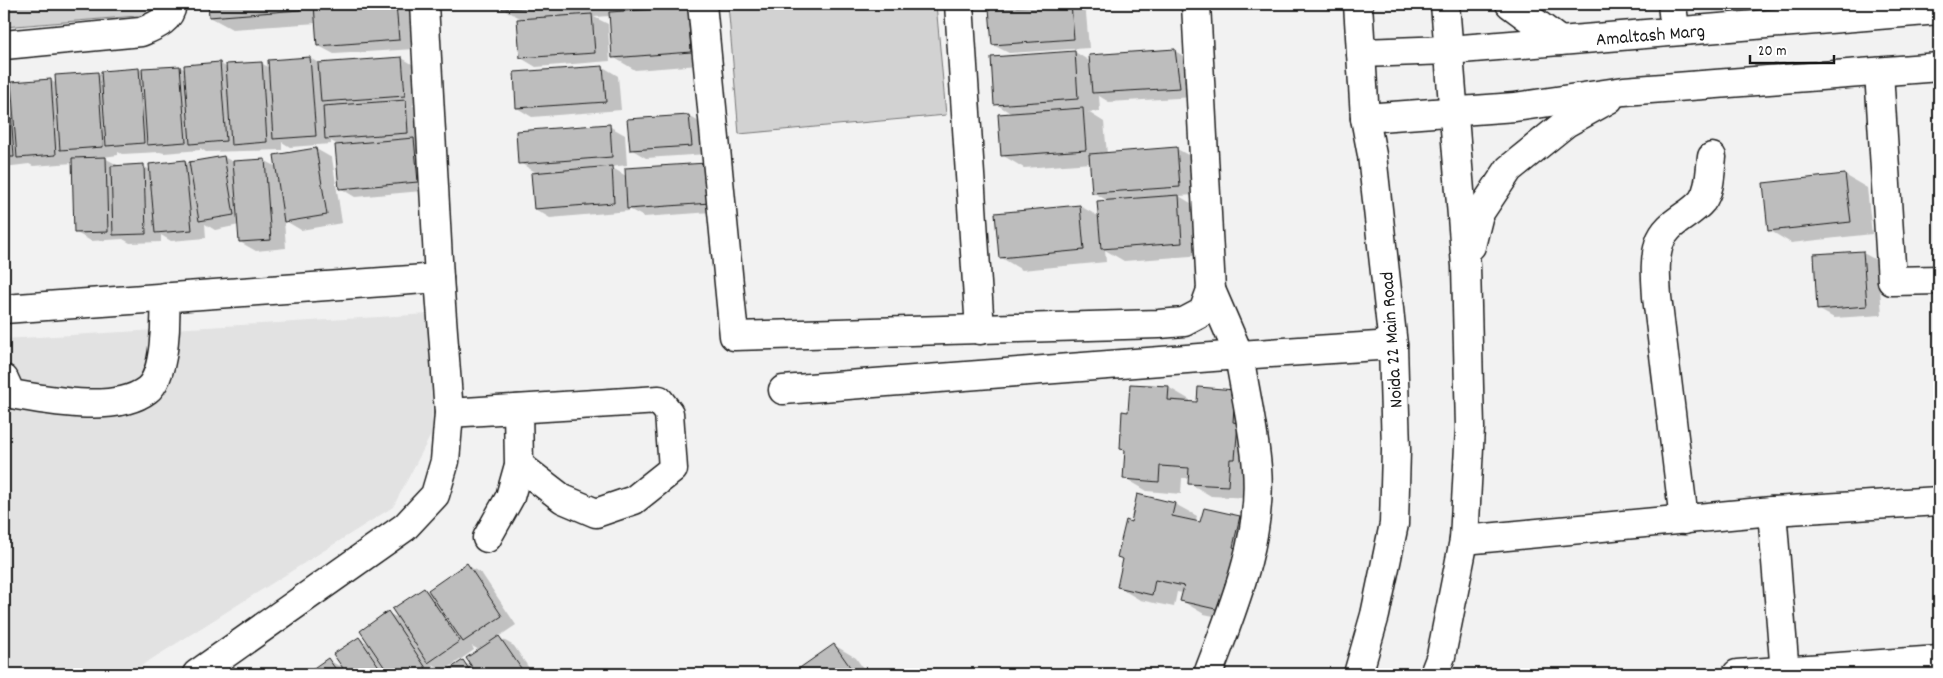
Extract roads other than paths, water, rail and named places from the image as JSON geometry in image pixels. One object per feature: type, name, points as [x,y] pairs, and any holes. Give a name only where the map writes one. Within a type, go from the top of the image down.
[{"type":"street","points":[[4,45],[141,32],[160,25],[171,12],[172,4]]},
{"type":"street","points":[[197,674],[405,527],[435,495],[445,461],[449,413],[439,278],[424,4]]},
{"type":"street","points":[[702,4],[734,336],[980,330],[1184,322],[1203,312],[1211,290]]},
{"type":"street","points":[[958,4],[980,330]]},
{"type":"street","points":[[1196,4],[1211,290],[1239,355],[1257,468],[1256,505],[1249,554],[1229,618],[1208,674]]},
{"type":"street","name":"Noida 22 Main Road","points":[[1358,4],[1365,118],[1372,155],[1393,346],[1396,450],[1394,524],[1374,615],[1358,674]]},
{"type":"street","points":[[1434,674],[1441,656],[1464,540],[1470,428],[1466,266],[1445,4]]},
{"type":"street","points":[[1510,4],[1560,41]]},
{"type":"street","points":[[1672,4],[1675,31]]},
{"type":"street","name":"Amaltash Marg","points":[[1361,53],[1449,50],[1939,10]]},
{"type":"street","points":[[1365,118],[1515,107],[1624,92],[1939,67]]},
{"type":"street","points":[[1879,72],[1892,281],[1939,280]]},
{"type":"street","points":[[1466,266],[1479,214],[1510,169],[1566,123],[1624,92]]},
{"type":"street","points":[[1684,520],[1655,262],[1660,242],[1669,227],[1702,200],[1708,188],[1712,157]]},
{"type":"street","points":[[4,308],[439,278]]},
{"type":"street","points":[[4,379],[11,394],[71,404],[124,400],[148,390],[161,364],[166,319],[165,297]]},
{"type":"street","points":[[784,390],[1239,355],[1393,346]]},
{"type":"street","points":[[449,413],[658,400],[669,413],[673,469],[634,500],[596,513],[563,499],[519,465]]},
{"type":"street","points":[[487,538],[510,497],[519,465],[518,409]]},
{"type":"street","points":[[1464,540],[1772,511],[1939,501]]},
{"type":"street","points":[[1772,511],[1785,673]]},
{"type":"street","points":[[1737,674],[1785,673],[1939,660]]}]
